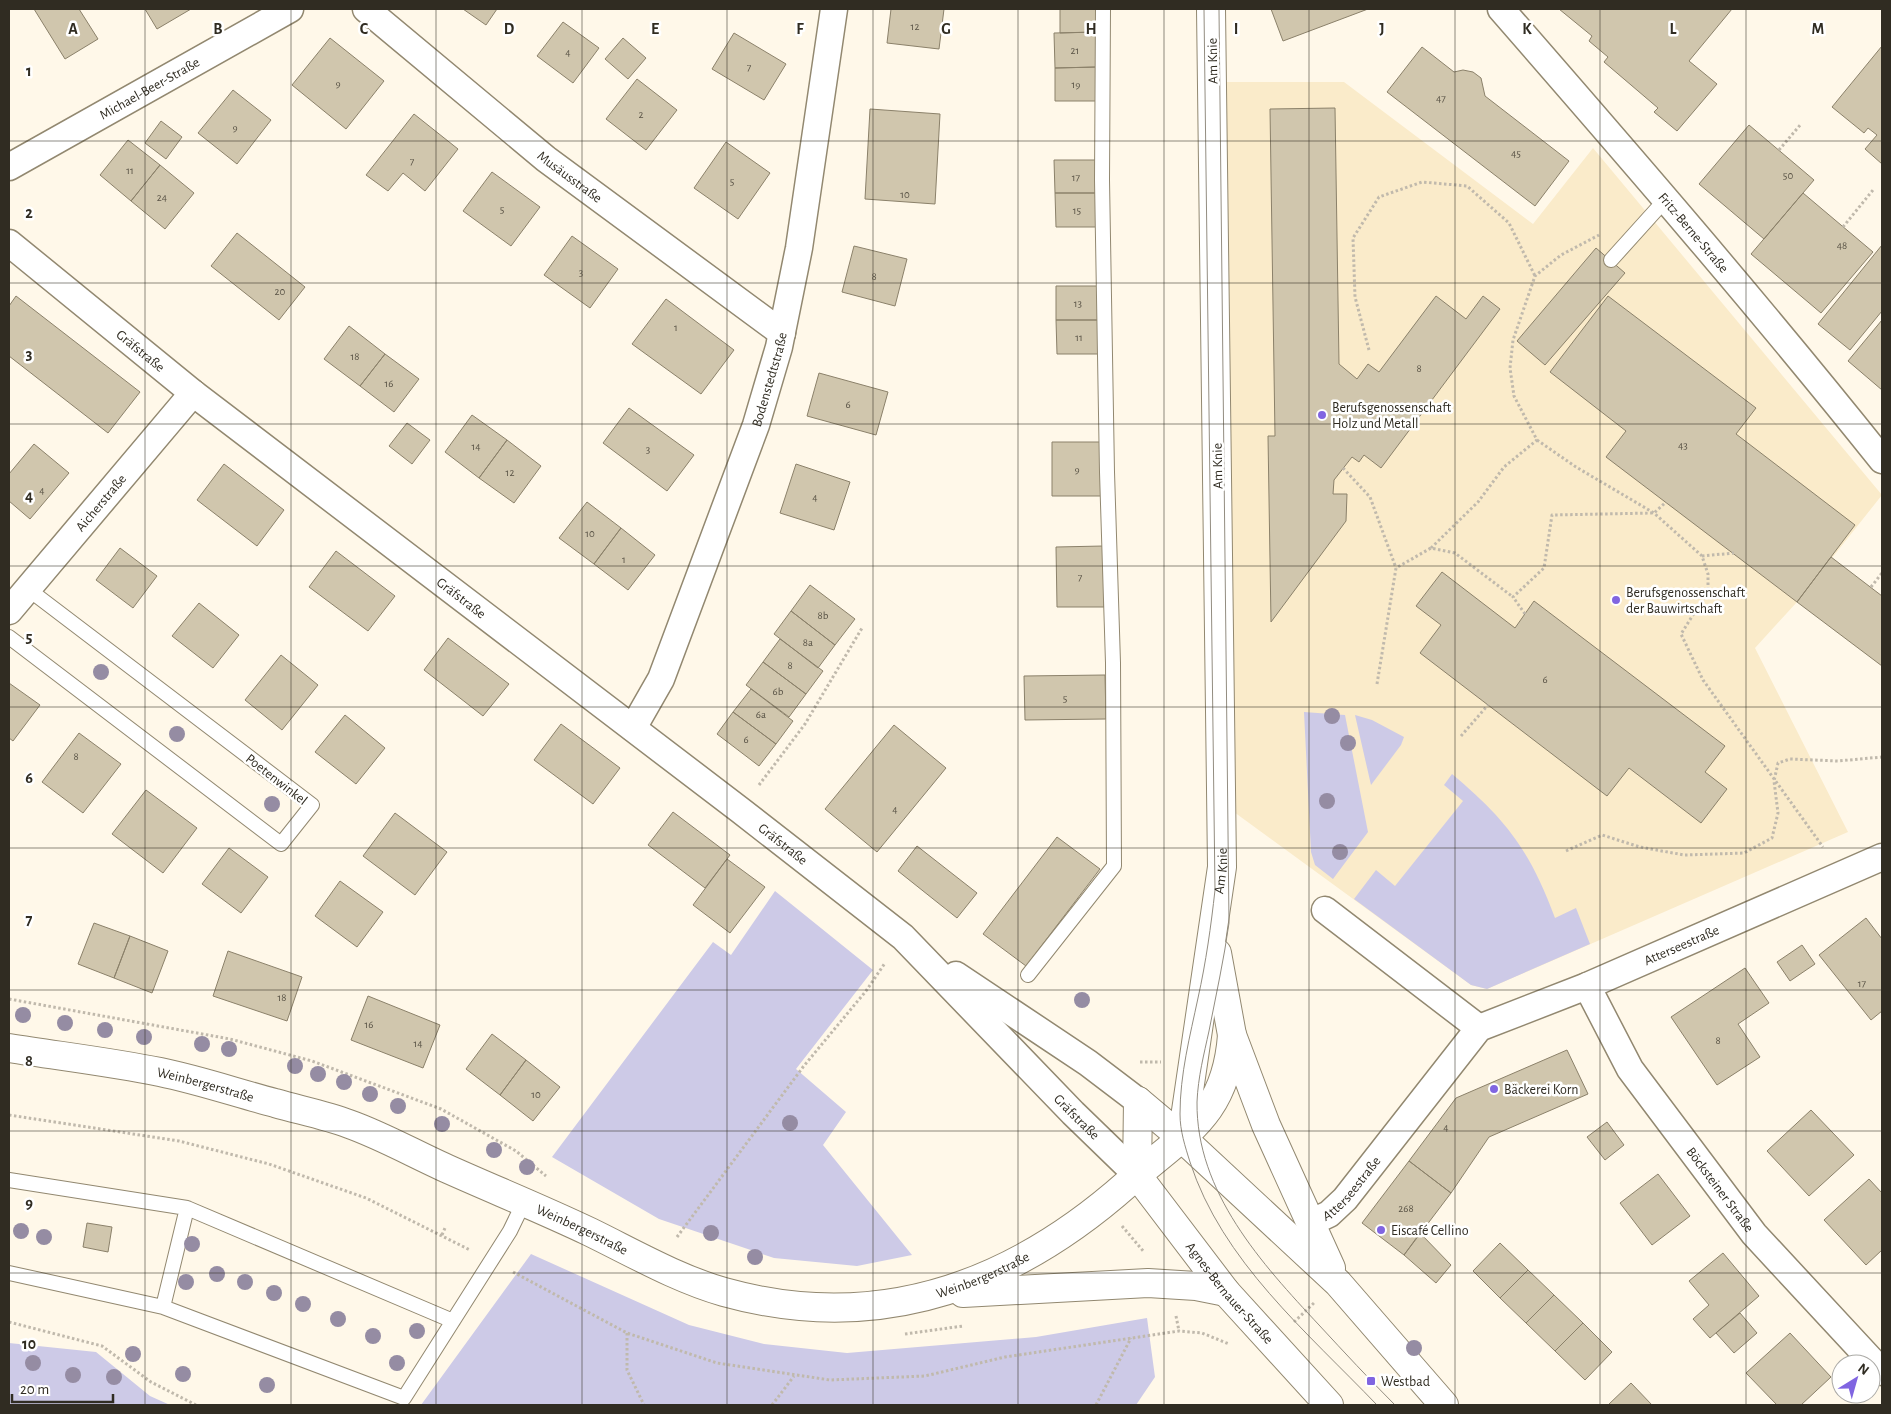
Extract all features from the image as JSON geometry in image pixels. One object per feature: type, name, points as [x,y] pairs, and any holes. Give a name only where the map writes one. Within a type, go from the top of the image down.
[{"type":"main road","name":"Am Knie","points":[[1182,1138],[1222,867],[1211,9]]},
{"type":"main road","name":"Am Knie","points":[[1213,923],[1219,969],[1232,1035],[1266,1125],[1310,1223]]},
{"type":"main road","name":"Weinbergerstraße","points":[[9,1048],[162,1072],[349,1124],[679,1274],[721,1291],[770,1302],[826,1309],[911,1301],[941,1294],[1029,1255],[1092,1213],[1182,1138],[1204,1115],[1223,1085],[1229,1065],[1232,1035]]},
{"type":"main road","points":[[1138,1101],[1182,1138],[1339,1284],[1444,1405]]},
{"type":"main road","points":[[1137,1175],[1138,1101]]},
{"type":"main road","name":"Agnes-Bernauer-Straße","points":[[1137,1175],[1226,1292],[1329,1405]]},
{"type":"main road","points":[[1310,1223],[1339,1284]]},
{"type":"main road","points":[[941,1294],[1148,1283],[1196,1286],[1226,1292]]},
{"type":"street","name":"Michael-Beer-Straße","points":[[9,167],[290,9]]},
{"type":"street","name":"Musäusstraße","points":[[366,9],[546,159],[782,334]]},
{"type":"street","name":"Bodenstedtstraße","points":[[632,728],[665,670],[756,425],[782,334],[799,248],[834,9]]},
{"type":"street","name":"Fritz-Berne-Straße","points":[[1501,9],[1666,199],[1801,359],[1882,460]]},
{"type":"street","name":"Gräfstraße","points":[[9,243],[193,393],[740,810],[910,943],[1088,1063],[1138,1101]]},
{"type":"street","name":"Aicherstraße","points":[[9,611],[193,393]]},
{"type":"street","name":"Atterseestraße","points":[[1310,1223],[1329,1214],[1346,1199],[1479,1028],[1588,986],[1879,863]]},
{"type":"street","points":[[1325,910],[1479,1028]]},
{"type":"street","name":"Gräfstraße","points":[[910,943],[1073,1113],[1137,1175]]},
{"type":"street","name":"Böcksteiner Straße","points":[[1588,986],[1630,1069],[1754,1234],[1882,1372]]},
{"type":"lane","points":[[1028,975],[1114,866],[1113,663],[1107,492],[1102,180],[1103,9]]},
{"type":"lane","points":[[1611,260],[1666,199]]},
{"type":"lane","name":"Poetenwinkel","points":[[9,637],[281,844],[312,805],[28,589]]},
{"type":"lane","points":[[9,1180],[186,1208],[453,1321]]},
{"type":"lane","points":[[9,1273],[163,1307],[404,1398],[510,1231],[524,1202]]},
{"type":"lane","points":[[163,1307],[186,1208]]},
{"type":"path","points":[[1779,150],[1801,124]]},
{"type":"path","points":[[1369,350],[1356,297],[1354,238],[1379,197],[1422,182],[1467,186],[1509,223],[1536,276]]},
{"type":"path","points":[[1843,227],[1873,190]]},
{"type":"path","points":[[1638,231],[1618,228],[1594,237],[1561,255],[1536,276],[1513,340],[1510,368],[1514,396],[1537,440],[1576,467],[1654,512],[1702,556],[1708,574],[1708,591],[1682,634],[1703,680],[1823,847]]},
{"type":"path","points":[[1396,568],[1431,548],[1478,502],[1504,467],[1537,440]]},
{"type":"path","points":[[1343,468],[1370,497],[1396,568],[1378,684]]},
{"type":"path","points":[[1513,597],[1544,568],[1552,515],[1654,512],[1666,502]]},
{"type":"path","points":[[1431,548],[1455,553],[1513,597],[1525,614]]},
{"type":"path","points":[[1702,556],[1734,553]]},
{"type":"path","points":[[1871,587],[1882,573]]},
{"type":"path","points":[[740,810],[805,724],[862,628]]},
{"type":"path","points":[[1461,736],[1488,705]]},
{"type":"path","points":[[1566,851],[1602,835],[1640,847],[1684,855],[1744,853],[1772,838],[1778,813],[1774,780],[1778,763],[1790,759],[1838,761],[1882,757]]},
{"type":"path","points":[[677,1237],[803,1067],[866,991],[910,943]]},
{"type":"path","points":[[9,999],[230,1039],[312,1061],[441,1109],[516,1151],[552,1179]]},
{"type":"path","points":[[442,1236],[445,1228]]},
{"type":"path","points":[[668,1235],[686,1242]]},
{"type":"path","points":[[1272,1344],[1318,1300],[1339,1284]]},
{"type":"path","points":[[9,1322],[102,1346],[151,1382],[196,1405]]},
{"type":"path","points":[[627,1333],[626,1370],[644,1405]]},
{"type":"path","points":[[1096,1405],[1131,1338]]},
{"type":"path","points":[[772,1405],[794,1376]]},
{"type":"shaded area","points":[[1225,82],[1344,82],[1533,224],[1593,148],[1882,495],[1797,602],[1755,648],[1848,832],[1487,989],[1471,985],[1234,812]]},
{"type":"shaded area","points":[[1304,712],[1345,715],[1368,832],[1333,879],[1315,865],[1311,852]]},
{"type":"shaded area","points":[[1355,715],[1372,720],[1404,737],[1401,745],[1371,785]]},
{"type":"shaded area","points":[[1452,774],[1488,806],[1515,838],[1546,894],[1555,918],[1576,908],[1590,944],[1487,989],[1471,985],[1354,899],[1376,870],[1395,886],[1463,801],[1444,785]]},
{"type":"shaded area","points":[[775,891],[873,970],[796,1069],[846,1112],[823,1145],[912,1255],[857,1266],[774,1258],[659,1219],[552,1157],[713,942],[731,955]]},
{"type":"shaded area","points":[[531,1254],[689,1325],[764,1344],[847,1353],[1036,1337],[1147,1318],[1155,1377],[1136,1405],[421,1405]]},
{"type":"shaded area","points":[[9,1343],[96,1352],[150,1396],[170,1405],[9,1405]]},
{"type":"building","points":[[34,9],[79,9],[98,39],[65,59]]},
{"type":"building","points":[[145,9],[191,9],[157,29]]},
{"type":"building","points":[[463,9],[497,9],[486,25]]},
{"type":"building","points":[[891,9],[944,9],[939,49],[887,43]]},
{"type":"building","points":[[1060,9],[1096,9],[1096,32],[1060,33]]},
{"type":"building","points":[[1271,9],[1368,9],[1283,41]]},
{"type":"building","points":[[1559,9],[1732,9],[1689,61],[1717,84],[1677,131],[1654,112],[1658,108],[1604,62],[1608,57],[1589,41],[1592,36]]},
{"type":"building","points":[[563,22],[599,48],[573,83],[537,56]]},
{"type":"building","points":[[1096,32],[1097,67],[1055,68],[1054,33]]},
{"type":"building","points":[[734,33],[786,64],[764,100],[712,69]]},
{"type":"building","points":[[330,38],[384,81],[346,129],[292,85]]},
{"type":"building","points":[[623,38],[646,58],[628,79],[605,59]]},
{"type":"building","points":[[1882,46],[1882,164],[1865,149],[1877,135],[1868,128],[1864,133],[1832,107]]},
{"type":"building","points":[[1422,47],[1454,72],[1463,70],[1473,72],[1481,78],[1485,96],[1569,161],[1535,206],[1387,92]]},
{"type":"building","points":[[1097,67],[1097,101],[1055,101],[1055,68]]},
{"type":"building","points":[[637,79],[677,110],[646,150],[606,119]]},
{"type":"building","points":[[233,90],[271,120],[237,164],[198,133]]},
{"type":"building","points":[[1335,108],[1339,364],[1357,379],[1368,364],[1379,372],[1436,296],[1466,319],[1483,296],[1500,309],[1381,468],[1364,455],[1359,462],[1352,457],[1334,480],[1333,494],[1347,494],[1346,521],[1271,622],[1268,436],[1275,436],[1270,109]]},
{"type":"building","points":[[870,109],[940,114],[935,204],[865,199]]},
{"type":"building","points":[[414,114],[458,149],[425,191],[403,173],[388,191],[366,175]]},
{"type":"building","points":[[161,121],[182,137],[166,159],[145,143]]},
{"type":"building","points":[[1749,125],[1814,180],[1764,239],[1699,184]]},
{"type":"building","points":[[128,140],[160,165],[131,201],[100,175]]},
{"type":"building","points":[[726,142],[770,173],[738,219],[694,188]]},
{"type":"building","points":[[1054,160],[1098,160],[1098,193],[1055,193]]},
{"type":"building","points":[[160,165],[194,193],[165,229],[131,201]]},
{"type":"building","points":[[492,172],[540,207],[511,246],[463,211]]},
{"type":"building","points":[[1055,193],[1098,193],[1099,227],[1056,227]]},
{"type":"building","points":[[1803,193],[1873,252],[1821,313],[1751,254]]},
{"type":"building","points":[[237,233],[305,287],[279,320],[211,266]]},
{"type":"building","points":[[572,236],[618,269],[590,308],[544,275]]},
{"type":"building","points":[[1882,245],[1882,311],[1850,350],[1818,324]]},
{"type":"building","points":[[854,246],[907,259],[895,306],[842,292]]},
{"type":"building","points":[[1596,248],[1625,273],[1545,365],[1517,341]]},
{"type":"building","points":[[1056,286],[1100,286],[1100,320],[1056,320]]},
{"type":"building","points":[[16,296],[140,392],[108,433],[9,356],[9,306]]},
{"type":"building","points":[[1608,296],[1756,408],[1736,434],[1855,525],[1797,602],[1606,457],[1626,431],[1550,372]]},
{"type":"building","points":[[666,299],[734,350],[701,394],[632,344]]},
{"type":"building","points":[[1056,320],[1100,320],[1100,354],[1057,354]]},
{"type":"building","points":[[1882,320],[1882,390],[1848,361]]},
{"type":"building","points":[[349,326],[385,354],[360,386],[324,359]]},
{"type":"building","points":[[385,354],[419,379],[394,412],[360,386]]},
{"type":"building","points":[[819,373],[888,392],[876,435],[807,416]]},
{"type":"building","points":[[629,408],[694,455],[667,491],[603,443]]},
{"type":"building","points":[[472,415],[507,440],[479,478],[445,452]]},
{"type":"building","points":[[407,423],[430,440],[412,464],[389,446]]},
{"type":"building","points":[[507,440],[541,466],[514,503],[479,478]]},
{"type":"building","points":[[1052,442],[1102,442],[1102,496],[1052,496]]},
{"type":"building","points":[[34,444],[69,473],[30,519],[9,501],[9,474]]},
{"type":"building","points":[[224,464],[284,510],[257,546],[197,500]]},
{"type":"building","points":[[796,464],[850,482],[834,530],[780,513]]},
{"type":"building","points":[[587,502],[621,528],[594,564],[559,538]]},
{"type":"building","points":[[621,528],[655,555],[628,590],[594,564]]},
{"type":"building","points":[[1103,546],[1104,607],[1057,607],[1056,547]]},
{"type":"building","points":[[120,548],[157,576],[133,608],[96,580]]},
{"type":"building","points":[[336,551],[395,596],[368,631],[309,587]]},
{"type":"building","points":[[1831,557],[1882,596],[1882,666],[1797,602]]},
{"type":"building","points":[[1442,572],[1515,628],[1534,601],[1725,746],[1705,772],[1727,789],[1701,823],[1629,768],[1607,796],[1420,653],[1441,625],[1416,606]]},
{"type":"building","points":[[810,585],[855,619],[835,645],[791,611]]},
{"type":"building","points":[[199,603],[239,635],[213,668],[172,636]]},
{"type":"building","points":[[791,611],[835,645],[818,668],[774,634]]},
{"type":"building","points":[[448,638],[509,684],[483,716],[424,670]]},
{"type":"building","points":[[780,639],[823,671],[806,694],[763,662]]},
{"type":"building","points":[[281,655],[318,685],[282,730],[245,700]]},
{"type":"building","points":[[763,662],[806,694],[789,717],[746,685]]},
{"type":"building","points":[[1105,675],[1106,719],[1025,720],[1024,676]]},
{"type":"building","points":[[9,683],[40,705],[13,741],[9,738]]},
{"type":"building","points":[[751,689],[793,721],[776,744],[733,712]]},
{"type":"building","points":[[733,712],[776,744],[759,766],[717,734]]},
{"type":"building","points":[[345,715],[385,748],[356,784],[315,752]]},
{"type":"building","points":[[561,724],[620,768],[593,804],[534,760]]},
{"type":"building","points":[[894,725],[946,768],[877,852],[825,809]]},
{"type":"building","points":[[79,733],[121,764],[83,813],[42,782]]},
{"type":"building","points":[[146,790],[197,828],[163,873],[112,834]]},
{"type":"building","points":[[673,812],[730,855],[705,888],[648,845]]},
{"type":"building","points":[[395,813],[447,852],[415,895],[363,856]]},
{"type":"building","points":[[1057,837],[1100,869],[1026,966],[983,934]]},
{"type":"building","points":[[917,846],[977,893],[957,918],[898,871]]},
{"type":"building","points":[[229,848],[268,877],[241,913],[202,884]]},
{"type":"building","points":[[727,859],[765,887],[730,933],[693,905]]},
{"type":"building","points":[[340,881],[383,912],[357,947],[315,916]]},
{"type":"building","points":[[1866,918],[1882,939],[1882,1011],[1871,1020],[1819,955]]},
{"type":"building","points":[[94,923],[130,936],[114,978],[78,964]]},
{"type":"building","points":[[130,936],[168,951],[152,993],[114,978]]},
{"type":"building","points":[[1802,945],[1815,964],[1790,981],[1777,962]]},
{"type":"building","points":[[228,951],[302,977],[287,1021],[213,996]]},
{"type":"building","points":[[1745,968],[1769,1003],[1738,1024],[1760,1057],[1717,1085],[1671,1017]]},
{"type":"building","points":[[368,996],[440,1025],[423,1068],[351,1040]]},
{"type":"building","points":[[492,1034],[526,1060],[500,1095],[466,1069]]},
{"type":"building","points":[[1567,1050],[1588,1094],[1489,1137],[1451,1193],[1409,1161],[1456,1098]]},
{"type":"building","points":[[526,1060],[560,1087],[533,1121],[500,1095]]},
{"type":"building","points":[[1811,1110],[1854,1155],[1809,1196],[1767,1151]]},
{"type":"building","points":[[1607,1122],[1624,1145],[1605,1160],[1587,1137]]},
{"type":"building","points":[[1409,1161],[1451,1193],[1404,1255],[1362,1223]]},
{"type":"building","points":[[1658,1174],[1690,1216],[1652,1245],[1620,1203]]},
{"type":"building","points":[[1869,1179],[1882,1193],[1882,1250],[1866,1265],[1824,1220]]},
{"type":"building","points":[[87,1223],[112,1227],[108,1252],[83,1247]]},
{"type":"building","points":[[1420,1233],[1451,1265],[1436,1283],[1404,1255]]},
{"type":"building","points":[[1500,1243],[1528,1270],[1500,1298],[1473,1271]]},
{"type":"building","points":[[1723,1253],[1759,1296],[1710,1338],[1693,1319],[1709,1305],[1689,1281]]},
{"type":"building","points":[[1528,1270],[1554,1295],[1526,1323],[1500,1298]]},
{"type":"building","points":[[1554,1295],[1583,1323],[1555,1351],[1526,1323]]},
{"type":"building","points":[[1740,1313],[1757,1333],[1734,1353],[1716,1333]]},
{"type":"building","points":[[1583,1323],[1612,1352],[1585,1380],[1555,1351]]},
{"type":"building","points":[[1790,1333],[1831,1377],[1801,1405],[1777,1405],[1746,1373]]},
{"type":"building","points":[[1631,1383],[1652,1405],[1608,1405]]},
{"type":"tram line","points":[[1204,9],[1215,890],[1206,958],[1184,1070],[1180,1099],[1181,1126],[1190,1162],[1204,1198],[1223,1231],[1245,1263],[1269,1293],[1377,1405]]},
{"type":"tram line","points":[[1219,9],[1229,923],[1199,1084],[1197,1102],[1200,1135],[1208,1166],[1220,1196],[1236,1224],[1255,1251],[1297,1302],[1395,1405]]},
{"type":"place","name":"Berufsgenossenschaft Holz und Metall","points":[[1322,415]]},
{"type":"place","name":"Berufsgenossenschaft der Bauwirtschaft","points":[[1616,600]]},
{"type":"place","name":"Bäckerei Korn","points":[[1494,1089]]},
{"type":"place","name":"Eiscafé Cellino","points":[[1381,1230]]},
{"type":"place","name":"Westbad","points":[[1371,1381]]}]
